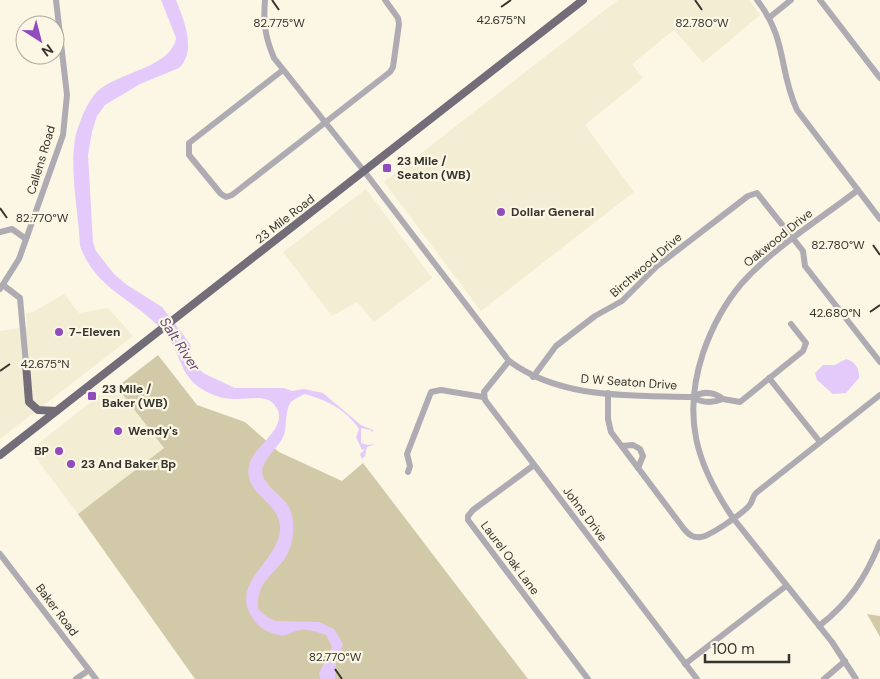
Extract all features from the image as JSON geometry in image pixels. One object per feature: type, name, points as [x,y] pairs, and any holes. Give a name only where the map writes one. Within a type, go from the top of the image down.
[{"type":"main road","name":"23 Mile Road","points":[[0,455],[155,332],[583,0]]},
{"type":"main road","points":[[26,364],[29,402],[38,410],[56,410]]},
{"type":"street","name":"Callens Road","points":[[1,287],[14,268],[26,239],[63,135],[67,95],[56,0]]},
{"type":"street","name":"D W Seaton Drive","points":[[265,0],[263,20],[265,35],[274,58],[364,171],[508,361],[533,377],[568,389],[608,394],[692,397],[696,436],[702,460],[718,496],[733,518],[846,661],[856,679]]},
{"type":"street","points":[[283,70],[189,143],[189,156],[221,194],[226,197],[232,195],[390,72],[393,67],[399,24],[398,18],[385,0]]},
{"type":"street","points":[[757,0],[770,17],[779,39],[791,94],[797,110],[880,219]]},
{"type":"street","points":[[770,17],[791,0]]},
{"type":"street","points":[[820,0],[880,78]]},
{"type":"street","name":"Oakwood Drive","points":[[692,397],[710,334],[727,303],[752,273],[858,190]]},
{"type":"street","name":"Birchwood Drive","points":[[533,377],[556,346],[595,316],[622,301],[657,266],[748,196],[760,195],[794,239]]},
{"type":"street","points":[[0,232],[12,229],[26,239]]},
{"type":"street","points":[[794,239],[803,251],[805,266],[880,362]]},
{"type":"street","points":[[1,287],[20,298],[26,364]]},
{"type":"street","points":[[692,397],[700,402],[716,402],[723,399],[740,402],[803,352],[806,346],[790,324]]},
{"type":"street","points":[[408,472],[410,466],[407,454],[431,392],[442,390],[483,397],[484,392],[508,361]]},
{"type":"street","points":[[769,378],[820,442]]},
{"type":"street","points":[[608,394],[609,427],[684,529],[693,536],[708,536],[733,518],[751,504],[756,492],[880,395]]},
{"type":"street","name":"Johns Drive","points":[[483,397],[697,679]]},
{"type":"street","points":[[622,446],[634,444],[640,448],[643,456],[638,468]]},
{"type":"street","name":"Laurel Oak Lane","points":[[534,465],[473,510],[468,516],[468,520],[588,679]]},
{"type":"street","points":[[819,626],[848,601],[860,584],[880,542]]},
{"type":"street","name":"Baker Road","points":[[0,554],[96,679]]},
{"type":"street","points":[[685,664],[786,586]]},
{"type":"street","points":[[824,679],[846,661]]},
{"type":"street","points":[[76,679],[88,670]]},
{"type":"shaded area","points":[[618,0],[749,0],[760,15],[703,63],[674,30],[632,64],[643,78],[585,125],[634,192],[481,311],[384,182]]},
{"type":"shaded area","points":[[366,189],[432,278],[374,322],[357,302],[332,316],[283,252]]},
{"type":"shaded area","points":[[64,294],[79,313],[108,308],[133,336],[0,439],[0,331],[27,327],[26,313],[33,312]]},
{"type":"shaded area","points":[[158,355],[197,405],[245,422],[279,452],[342,481],[363,463],[528,679],[195,679],[78,514],[164,448],[117,387]]},
{"type":"shaded area","points":[[115,383],[164,448],[78,514],[30,450]]},
{"type":"shaded area","points":[[867,614],[880,616],[880,637]]},
{"type":"water","name":"Salt River","points":[[161,0],[176,0],[187,35],[187,53],[179,68],[140,84],[105,105],[97,116],[88,155],[93,242],[96,251],[114,274],[127,285],[162,307],[191,346],[190,357],[196,367],[205,374],[235,388],[284,388],[292,391],[304,389],[323,393],[361,425],[373,430],[372,433],[371,430],[361,428],[361,443],[368,445],[376,444],[367,447],[365,456],[362,459],[360,454],[365,449],[362,450],[356,437],[359,429],[354,422],[335,406],[304,394],[289,405],[284,435],[265,463],[262,473],[267,483],[289,507],[293,528],[289,551],[261,588],[258,597],[258,609],[267,617],[276,621],[319,622],[334,629],[343,644],[336,664],[335,679],[320,679],[319,673],[332,647],[326,635],[300,630],[277,635],[262,628],[254,620],[246,602],[247,591],[252,580],[274,549],[279,538],[280,526],[278,517],[250,482],[248,473],[253,456],[270,436],[278,422],[279,414],[276,407],[268,400],[263,399],[230,399],[217,396],[195,384],[185,372],[168,337],[145,314],[120,296],[97,275],[80,246],[73,168],[75,138],[79,125],[85,110],[96,92],[109,83],[156,62],[172,48],[176,38]]},
{"type":"water","points":[[846,359],[856,366],[859,378],[846,393],[833,394],[817,380],[815,373],[823,365],[835,365]]},
{"type":"place","name":"23 Mile / Seaton (WB)","points":[[387,168]]},
{"type":"place","name":"Dollar General","points":[[501,212]]},
{"type":"place","name":"7-Eleven","points":[[59,332]]},
{"type":"place","name":"23 Mile / Baker (WB)","points":[[92,396]]},
{"type":"place","name":"Wendy's","points":[[118,431]]},
{"type":"place","name":"BP","points":[[59,451]]},
{"type":"place","name":"23 And Baker Bp","points":[[71,464]]}]
